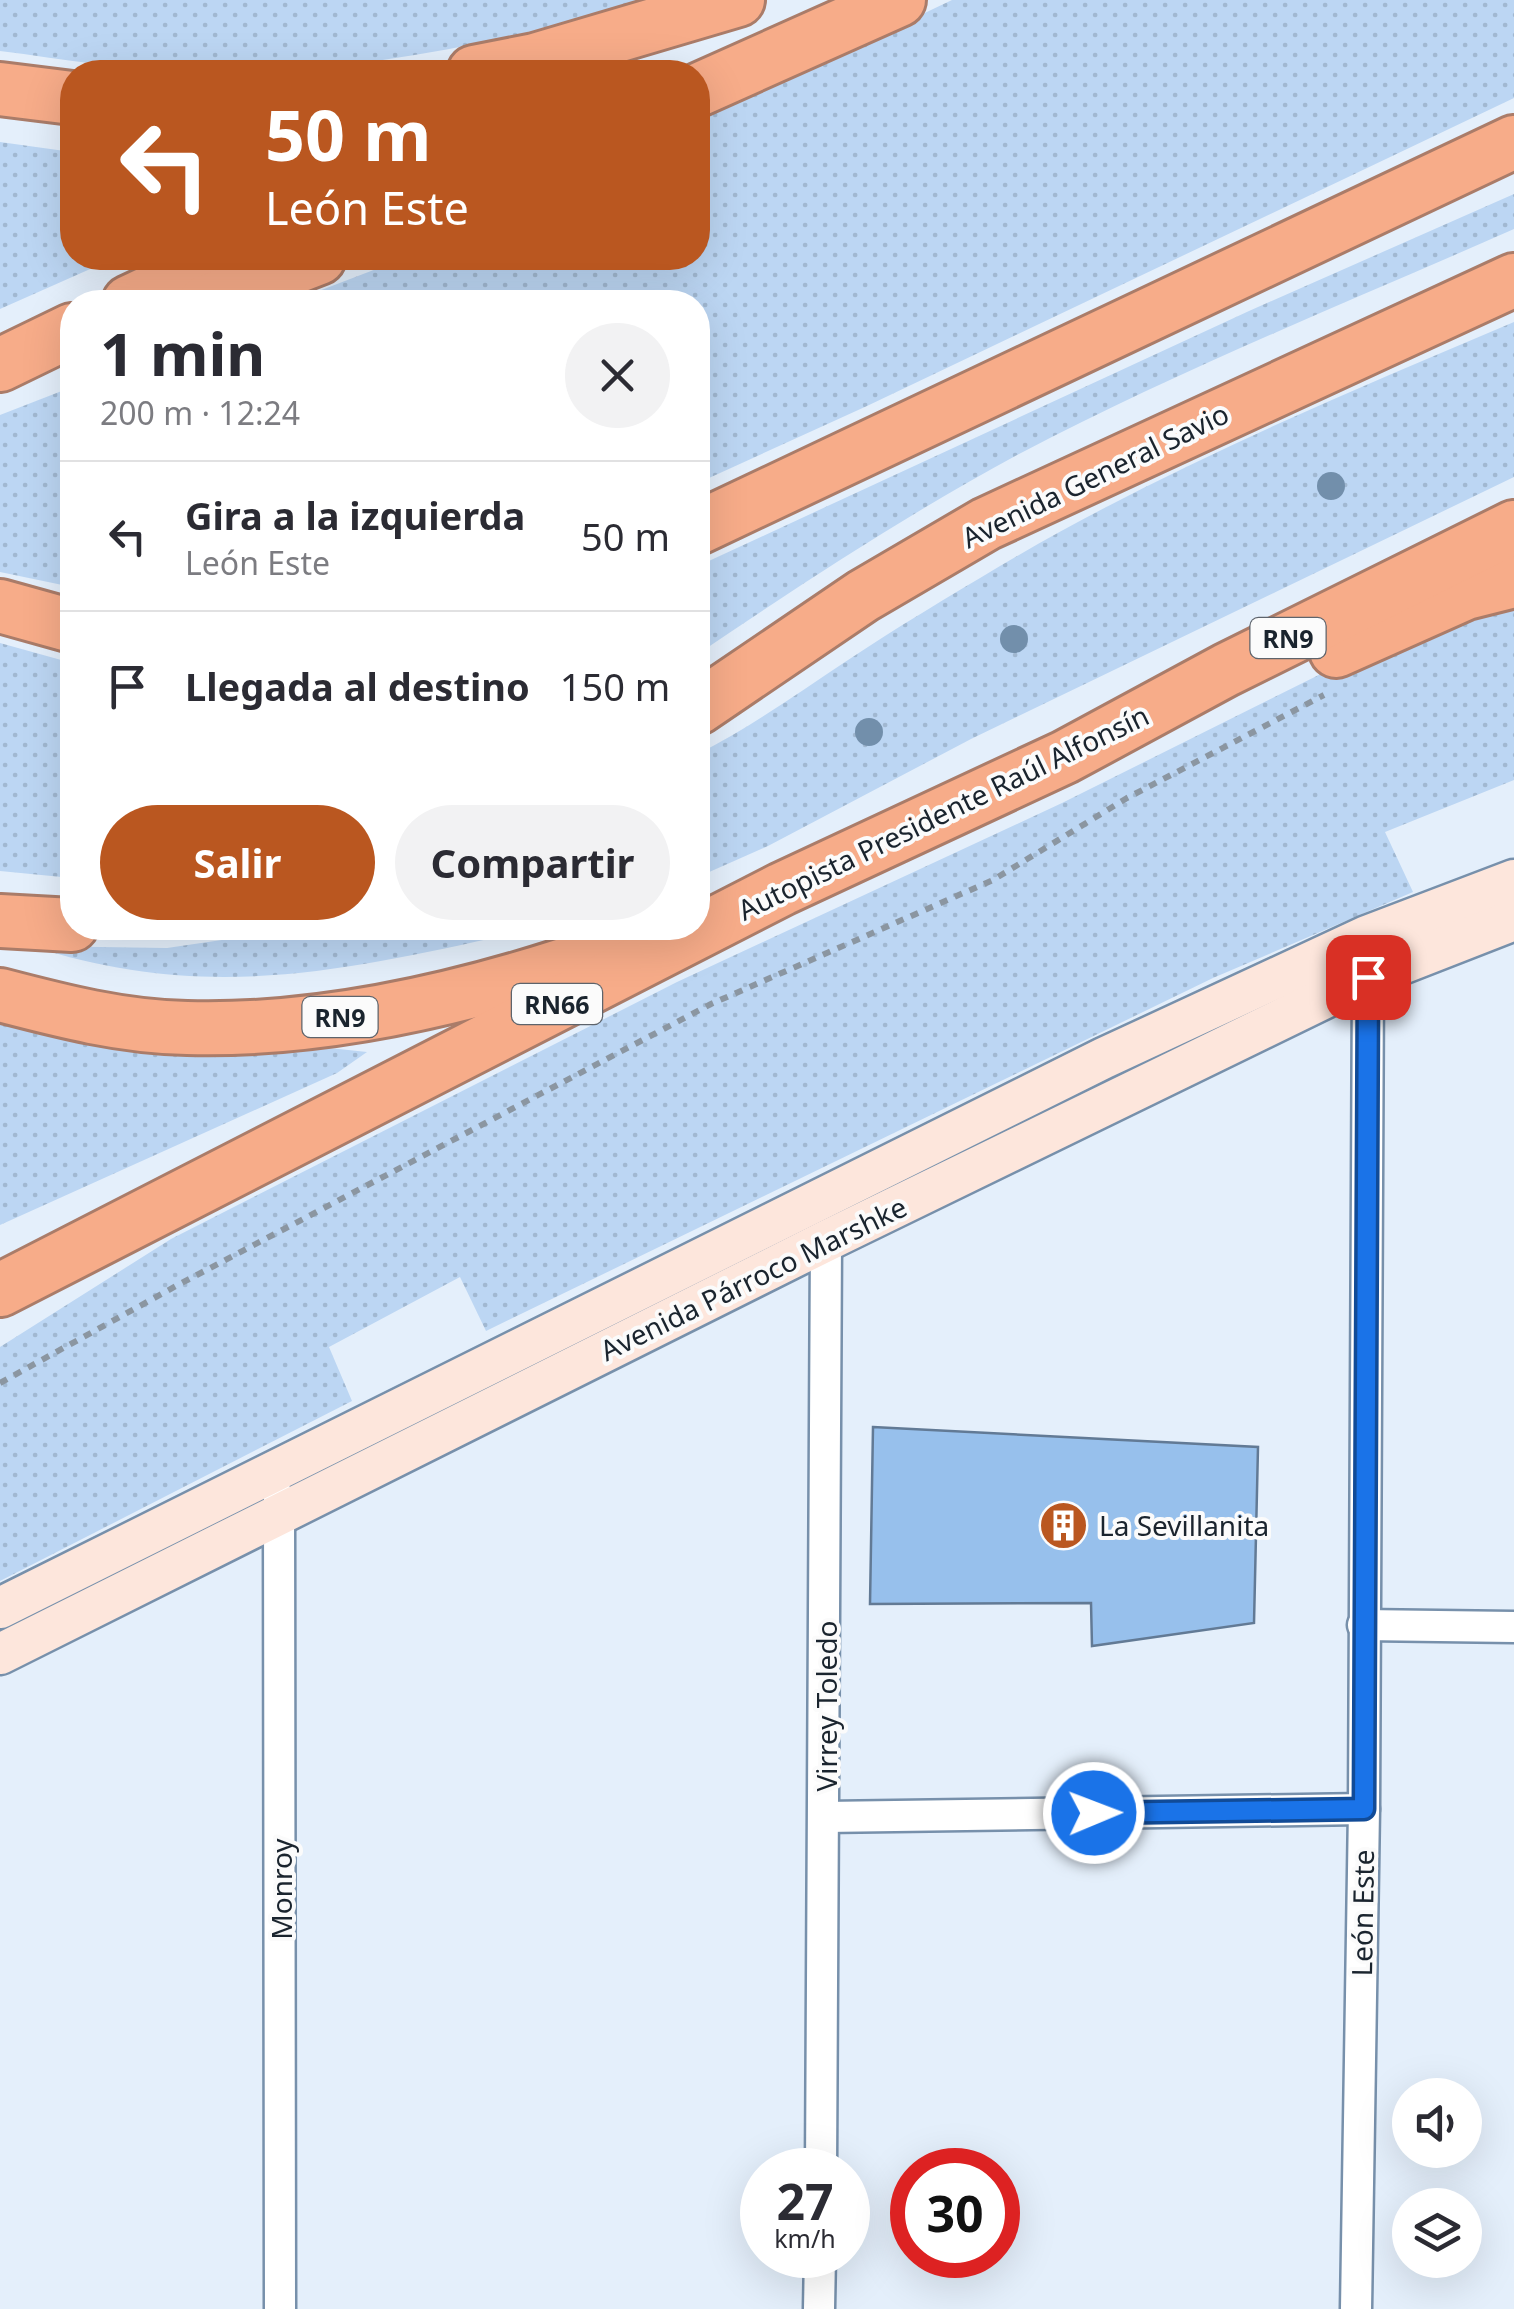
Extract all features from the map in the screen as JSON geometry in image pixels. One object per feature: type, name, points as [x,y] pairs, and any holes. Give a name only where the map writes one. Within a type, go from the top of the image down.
[{"type":"highway","points":[[535,60],[738,0]]},
{"type":"highway","points":[[631,60],[757,0]]},
{"type":"highway","points":[[710,85],[900,0]]},
{"type":"highway","points":[[0,89],[60,96]]},
{"type":"highway","points":[[710,522],[1514,142]]},
{"type":"highway","points":[[154,290],[197,270]]},
{"type":"highway","points":[[236,290],[287,270]]},
{"type":"highway","name":"Avenida General Savio","points":[[710,700],[863,596],[986,524],[1514,280]]},
{"type":"highway","points":[[0,365],[60,336]]},
{"type":"highway","points":[[0,384],[60,360]]},
{"type":"highway","name":"Autopista Presidente Raúl Alfonsín","points":[[710,926],[1065,757],[1226,670],[1514,528]]},
{"type":"highway","points":[[1065,757],[1198,712],[1466,593],[1514,581]]},
{"type":"highway","points":[[0,606],[60,623]]},
{"type":"highway","name":"RN9","points":[[710,914],[782,889]]},
{"type":"highway","points":[[0,921],[60,924]]},
{"type":"highway","name":"RN9","points":[[0,995],[86,1017],[185,1028],[300,1025],[462,993],[637,940]]},
{"type":"highway","name":"Autopista Presidente Raúl Alfonsín","points":[[0,1290],[682,940]]},
{"type":"highway","points":[[0,1258],[333,1119]]},
{"type":"main road","name":"Avenida Párroco Marshke","points":[[0,1608],[1104,1058],[1367,936],[1514,880]]},
{"type":"main road","name":"Avenida Párroco Marshke","points":[[0,1654],[826,1241],[1368,977],[1514,920]]},
{"type":"street","name":"León Este","points":[[1356,2309],[1364,1809],[1368,977]]},
{"type":"street","name":"Virrey Toledo","points":[[821,2148],[826,1241]]},
{"type":"street","name":"Monroy","points":[[274,1469],[282,1511],[280,2309]]},
{"type":"street","points":[[1363,1625],[1514,1627]]},
{"type":"street","points":[[825,1816],[1364,1809]]},
{"type":"street","points":[[819,2309],[820,2278]]},
{"type":"path","points":[[0,1384],[710,1004],[993,880],[1127,798],[1337,688]]},
{"type":"shaded area","points":[[0,0],[664,0],[488,41],[382,60],[66,60],[0,51]]},
{"type":"shaded area","points":[[952,0],[1514,0],[1514,98],[710,478],[710,290],[321,290],[374,270],[710,270],[710,115]]},
{"type":"shaded area","points":[[0,142],[60,150],[60,270],[88,270],[0,309]]},
{"type":"shaded area","points":[[1514,194],[1514,229],[1204,364],[1021,453],[857,549],[710,646],[710,560],[1249,311]]},
{"type":"shaded area","points":[[1514,322],[1514,477],[971,739],[768,846],[710,872],[710,747],[961,589],[1062,531],[1318,406]]},
{"type":"shaded area","points":[[60,392],[60,584],[0,572],[0,415]]},
{"type":"shaded area","points":[[1514,597],[1514,780],[1385,832],[1413,892],[1213,978],[486,1331],[460,1277],[329,1347],[352,1401],[0,1581],[0,1347],[171,1239],[677,982],[1062,803],[1391,639]]},
{"type":"shaded area","points":[[0,643],[60,660],[60,877],[0,871]]},
{"type":"shaded area","points":[[222,940],[484,940],[348,967],[225,977],[163,974],[99,964],[32,946],[167,948]]},
{"type":"shaded area","points":[[0,1013],[367,1052],[337,1073],[0,1225]]},
{"type":"building","name":"La Sevillanita","points":[[873,1427],[1258,1447],[1254,1623],[1092,1646],[1091,1603],[870,1604]]},
{"type":"place","name":"La Sevillanita","points":[[1064,1525]]},
{"type":"route","points":[[1094,1813],[1364,1809],[1368,977]]}]
